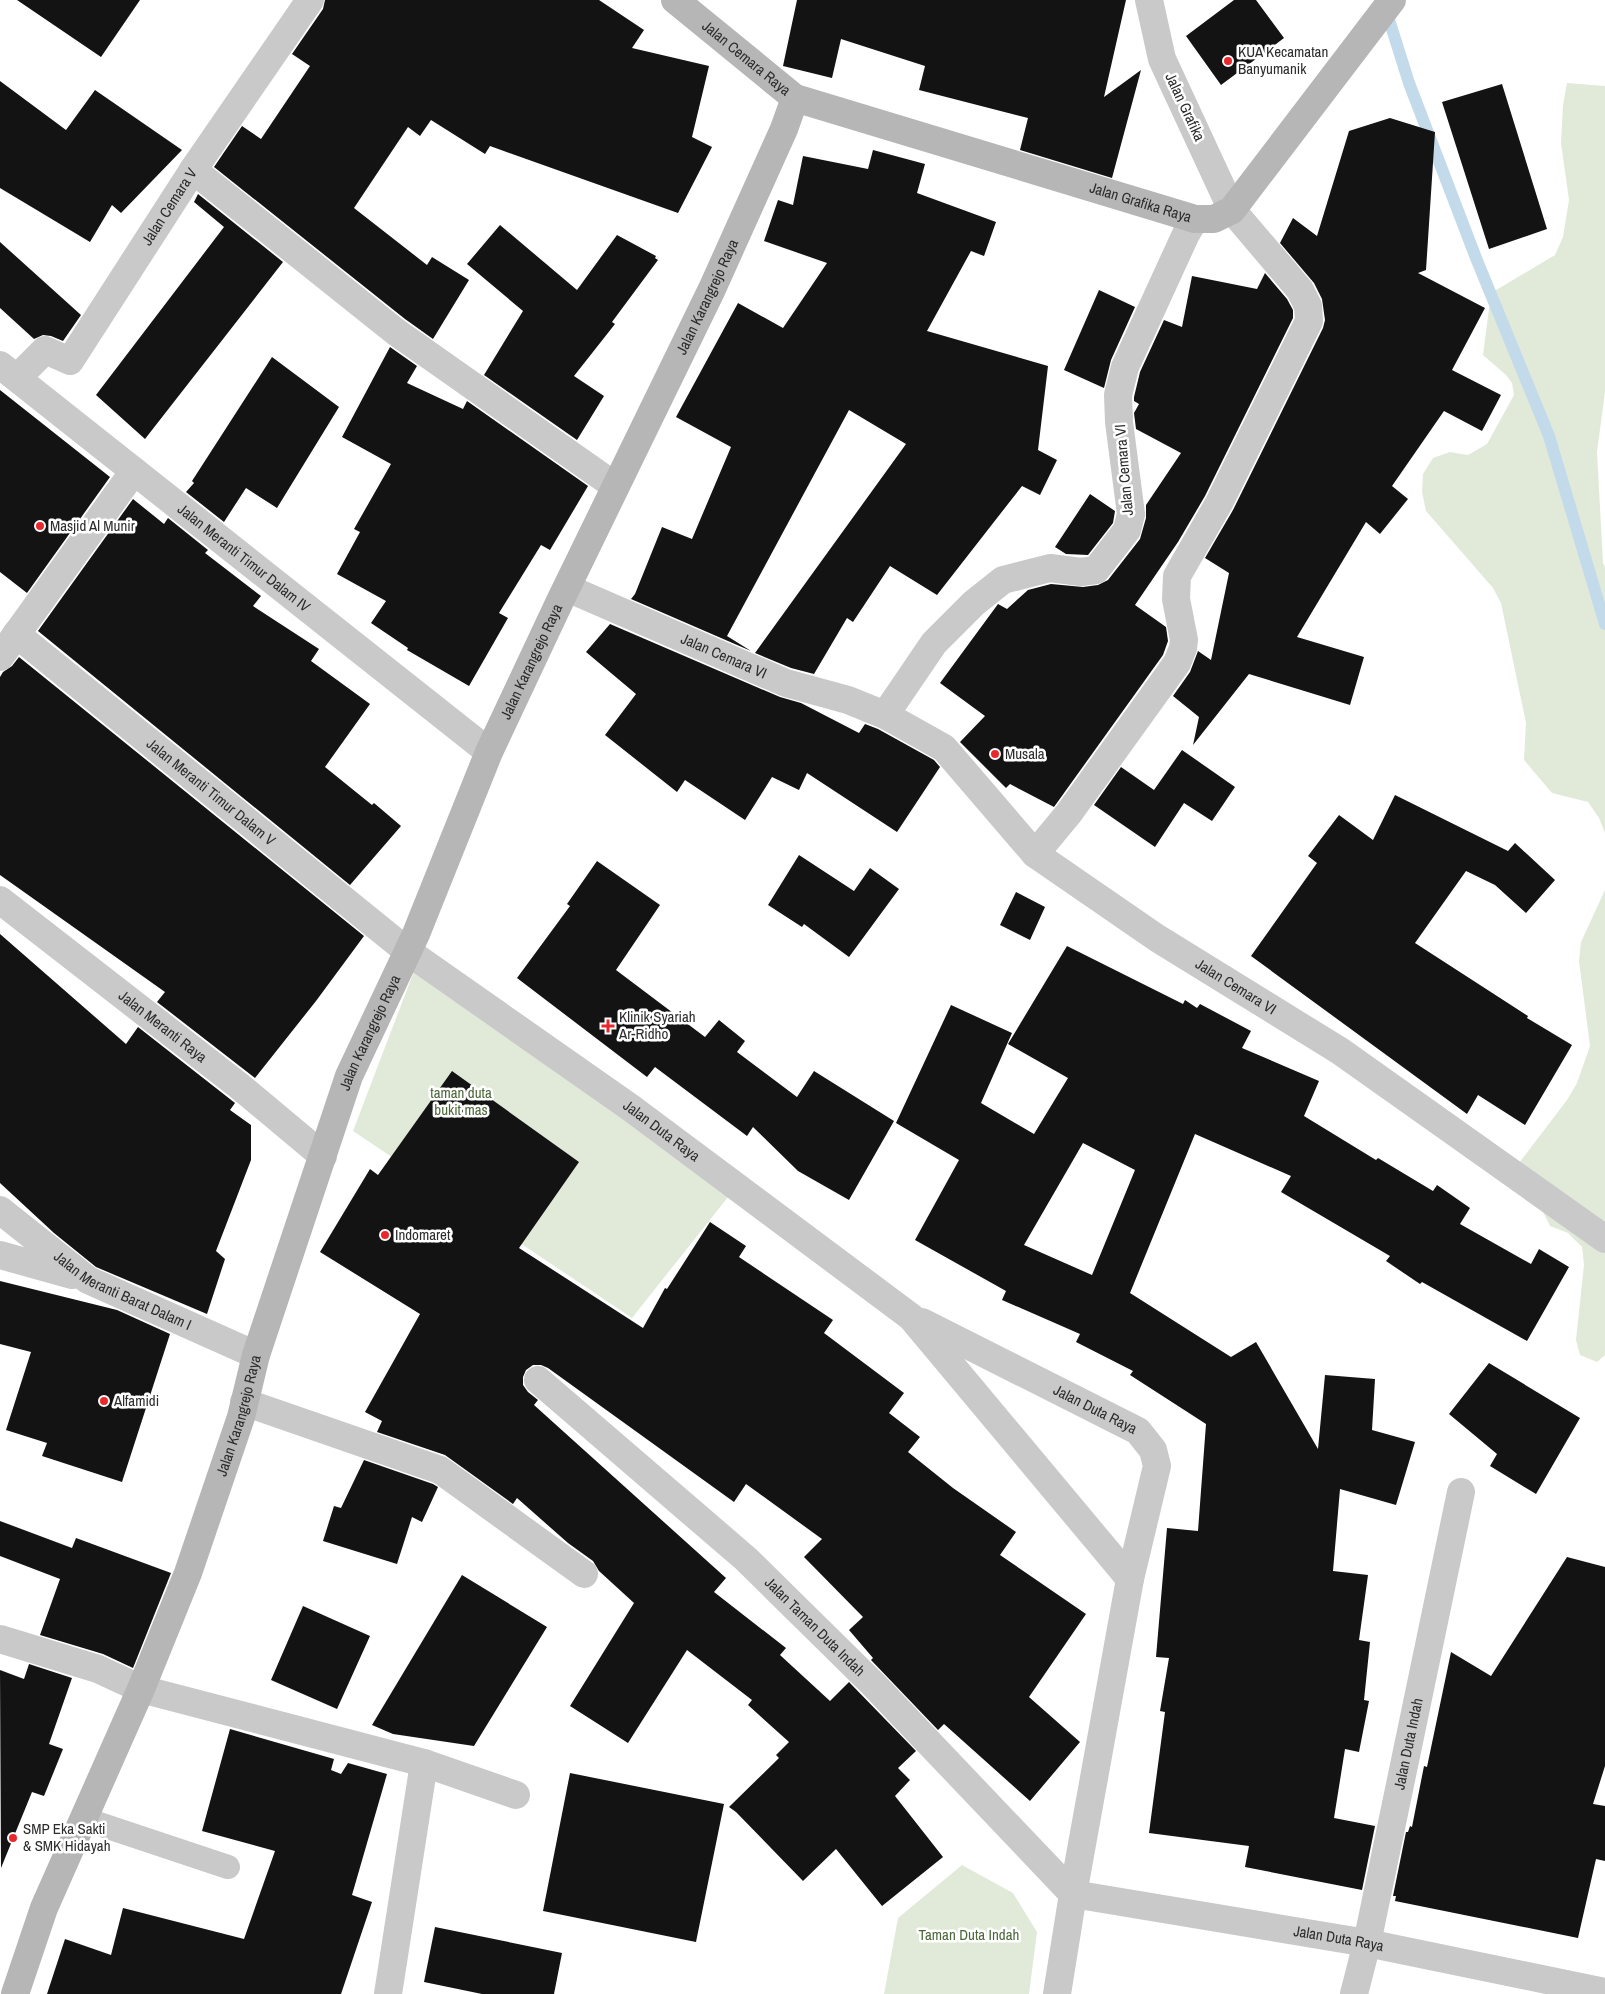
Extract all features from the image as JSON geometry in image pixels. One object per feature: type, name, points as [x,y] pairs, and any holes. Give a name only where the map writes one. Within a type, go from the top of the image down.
[{"type":"main road","name":"Jalan Cemara Raya","points":[[675,0],[795,98]]},
{"type":"main road","points":[[1232,210],[1392,0]]},
{"type":"main road","name":"Jalan Grafika Raya","points":[[795,98],[1195,219],[1214,219],[1232,210]]},
{"type":"main road","name":"Jalan Karangrejo Raya","points":[[15,1994],[44,1908],[141,1689],[188,1572],[244,1402],[256,1355],[349,1076],[416,934],[489,752],[615,486],[632,456],[712,289],[784,128],[795,98]]},
{"type":"street","name":"Jalan Cemara V","points":[[9,371],[45,350],[70,361],[193,170],[310,0]]},
{"type":"street","name":"Jalan Grafika","points":[[1035,854],[1069,813],[1177,664],[1184,640],[1176,599],[1177,576],[1219,503],[1309,321],[1308,306],[1300,290],[1232,210],[1162,59],[1149,0]]},
{"type":"street","points":[[193,170],[396,332],[615,486]]},
{"type":"street","name":"Jalan Cemara VI","points":[[885,715],[934,643],[974,603],[996,586],[1004,580],[1050,568],[1081,572],[1096,570],[1127,530],[1131,514],[1119,422],[1118,395],[1125,366],[1186,234],[1195,219]]},
{"type":"street","name":"Jalan Meranti Timur Dalam IV","points":[[9,371],[489,752]]},
{"type":"street","points":[[0,657],[134,471]]},
{"type":"street","name":"Jalan Cemara VI","points":[[566,588],[786,683],[848,700],[885,715],[944,748],[1035,854],[1157,938],[1340,1051],[1605,1240]]},
{"type":"street","name":"Jalan Meranti Timur Dalam V","points":[[16,634],[407,951]]},
{"type":"street","name":"Jalan Meranti Raya","points":[[0,900],[238,1085],[323,1156]]},
{"type":"street","name":"Jalan Duta Raya","points":[[407,951],[631,1108],[911,1317],[1138,1431],[1153,1450],[1157,1466],[1130,1579],[1073,1894],[1057,1994]]},
{"type":"street","name":"Jalan Meranti Barat Dalam I","points":[[0,1210],[88,1280],[256,1355]]},
{"type":"street","points":[[0,1255],[38,1264],[88,1280]]},
{"type":"street","name":"Jalan Duta Raya","points":[[911,1317],[1130,1579]]},
{"type":"street","name":"Jalan Taman Duta Indah","points":[[538,1380],[746,1559],[874,1685],[1073,1894]]},
{"type":"street","points":[[244,1402],[440,1470],[584,1574]]},
{"type":"street","name":"Jalan Duta Indah","points":[[1354,1994],[1367,1943],[1461,1492]]},
{"type":"street","points":[[0,1639],[98,1669],[141,1689],[424,1763],[516,1795]]},
{"type":"street","points":[[388,1994],[424,1763]]},
{"type":"street","name":"Jalan Duta Raya","points":[[1073,1894],[1367,1943],[1605,1992]]},
{"type":"lane","points":[[84,1819],[228,1867]]},
{"type":"green space","points":[[1567,83],[1605,86],[1605,392],[1597,452],[1603,563],[1605,567],[1605,833],[1599,818],[1588,802],[1552,793],[1524,760],[1526,723],[1501,603],[1493,588],[1426,511],[1422,492],[1423,474],[1433,458],[1450,452],[1468,455],[1487,444],[1514,395],[1512,383],[1506,375],[1483,355],[1491,293],[1555,255],[1563,237],[1569,200],[1561,143],[1563,105]]},
{"type":"green space","points":[[1605,890],[1605,1355],[1597,1362],[1580,1355],[1576,1340],[1584,1265],[1582,1247],[1568,1233],[1550,1226],[1519,1163],[1567,1100],[1577,1083],[1590,1046],[1579,961],[1581,942]]},
{"type":"green space","name":"taman duta bukit mas","points":[[416,966],[732,1192],[632,1318],[353,1131]]},
{"type":"green space","name":"Taman Duta Indah","points":[[962,1865],[1013,1893],[1037,1932],[1029,1994],[884,1994],[898,1918]]},
{"type":"building","points":[[17,0],[140,0],[101,57]]},
{"type":"building","points":[[325,0],[599,0],[644,30],[632,48],[709,66],[692,137],[712,147],[678,213],[490,146],[485,154],[431,120],[420,136],[408,127],[354,208],[427,265],[432,257],[469,280],[433,339],[405,319],[214,167],[242,126],[261,139],[310,66],[292,54],[323,9]]},
{"type":"building","points":[[797,0],[1126,0],[1104,97],[1141,70],[1112,178],[1020,150],[1028,118],[919,90],[925,66],[841,39],[832,78],[783,66]]},
{"type":"building","name":"KUA Kecamatan Banyumanik","points":[[1234,0],[1256,0],[1284,38],[1221,85],[1186,36]]},
{"type":"building","points":[[0,81],[66,130],[95,90],[182,150],[121,213],[112,205],[90,242],[0,188]]},
{"type":"building","points":[[1502,84],[1547,229],[1489,249],[1442,102]]},
{"type":"building","points":[[1390,118],[1435,132],[1426,270],[1418,273],[1485,308],[1452,370],[1501,395],[1482,431],[1444,411],[1392,486],[1408,499],[1380,534],[1366,522],[1297,637],[1364,657],[1350,705],[1249,674],[1193,745],[1199,717],[1173,696],[1190,672],[1198,651],[1211,660],[1229,573],[1205,558],[1233,510],[1323,328],[1325,320],[1322,299],[1314,283],[1280,243],[1293,218],[1317,236],[1349,131]]},
{"type":"building","points":[[873,150],[925,164],[917,193],[996,222],[984,256],[971,251],[927,331],[1048,366],[1038,450],[1057,460],[1040,495],[1022,486],[937,595],[890,566],[853,622],[847,618],[814,674],[791,668],[755,653],[906,444],[849,410],[727,636],[751,651],[631,599],[635,594],[662,527],[692,539],[731,447],[676,417],[738,303],[783,328],[827,263],[764,241],[778,200],[793,205],[803,156],[868,169]]},
{"type":"building","points":[[198,194],[283,262],[145,439],[96,395],[224,227],[194,202]]},
{"type":"building","points":[[500,225],[577,290],[617,235],[656,256],[655,258],[658,260],[612,322],[615,324],[574,376],[604,396],[577,440],[484,375],[523,311],[467,264]]},
{"type":"building","points":[[0,242],[81,315],[63,341],[43,335],[34,339],[0,308]]},
{"type":"building","points":[[1265,273],[1287,299],[1293,310],[1293,318],[1205,496],[1178,542],[1135,605],[1166,627],[1168,641],[1163,655],[1054,807],[1010,784],[1006,788],[960,742],[985,716],[940,683],[998,604],[1007,609],[1028,590],[1051,584],[1083,587],[1098,585],[1108,580],[1140,539],[1146,518],[1146,505],[1181,453],[1136,429],[1134,413],[1139,404],[1134,401],[1134,397],[1140,372],[1164,320],[1182,327],[1192,276],[1257,289]]},
{"type":"building","points":[[1099,290],[1135,307],[1111,360],[1104,388],[1064,370]]},
{"type":"building","points":[[390,347],[417,366],[407,383],[463,409],[467,401],[588,486],[550,550],[541,545],[499,613],[508,618],[469,686],[407,650],[408,648],[371,623],[386,601],[337,574],[360,532],[354,529],[391,464],[342,437]]},
{"type":"building","points":[[272,357],[339,407],[277,508],[246,488],[224,522],[186,492],[194,483],[192,481]]},
{"type":"building","name":"Masjid Al Munir","points":[[0,390],[110,477],[27,593],[0,572]]},
{"type":"building","points":[[1090,494],[1115,511],[1113,523],[1088,555],[1066,554],[1055,547]]},
{"type":"building","points":[[133,499],[164,524],[168,518],[208,550],[205,553],[261,596],[253,606],[319,649],[311,661],[370,704],[325,767],[372,805],[374,803],[401,826],[350,885],[38,631]]},
{"type":"building","points":[[610,624],[780,697],[801,703],[859,733],[865,724],[878,729],[934,760],[940,767],[897,832],[807,773],[799,790],[772,777],[745,820],[685,780],[677,792],[605,735],[636,694],[586,652]]},
{"type":"building","points":[[19,657],[364,936],[316,1001],[255,1078],[157,1002],[165,992],[0,875],[0,677]]},
{"type":"building","points":[[1182,750],[1235,787],[1212,821],[1184,803],[1155,847],[1094,805],[1121,767],[1154,790]]},
{"type":"building","points":[[1395,795],[1508,851],[1515,843],[1555,880],[1526,913],[1495,885],[1466,871],[1415,943],[1528,1016],[1527,1018],[1572,1045],[1525,1125],[1478,1095],[1467,1114],[1251,956],[1317,863],[1308,856],[1339,815],[1373,840]]},
{"type":"building","points":[[799,855],[854,891],[870,868],[899,889],[849,957],[804,924],[802,927],[768,905]]},
{"type":"building","points":[[597,861],[660,905],[616,970],[705,1037],[719,1020],[745,1041],[737,1052],[797,1097],[814,1071],[894,1121],[849,1200],[798,1171],[753,1127],[747,1136],[655,1067],[647,1077],[517,978],[570,906],[567,904]]},
{"type":"building","points":[[1016,892],[1045,907],[1030,940],[1000,925]]},
{"type":"building","points":[[0,934],[126,1044],[138,1027],[235,1103],[230,1110],[251,1125],[251,1160],[216,1251],[225,1259],[207,1314],[96,1267],[54,1233],[0,1183]]},
{"type":"building","points":[[1067,946],[1183,1004],[1185,1000],[1197,1008],[1200,1004],[1251,1031],[1242,1048],[1319,1081],[1304,1116],[1376,1160],[1378,1158],[1433,1191],[1437,1185],[1470,1208],[1460,1224],[1531,1264],[1539,1249],[1569,1267],[1527,1341],[1422,1282],[1420,1284],[1386,1261],[1390,1256],[1281,1192],[1291,1176],[1195,1134],[1130,1293],[1231,1357],[1256,1342],[1318,1449],[1325,1375],[1375,1379],[1372,1430],[1415,1442],[1396,1505],[1340,1489],[1333,1571],[1368,1575],[1359,1640],[1370,1642],[1364,1700],[1369,1701],[1359,1752],[1345,1749],[1334,1818],[1375,1826],[1362,1890],[1245,1867],[1249,1846],[1149,1833],[1165,1712],[1160,1711],[1169,1658],[1156,1657],[1167,1528],[1198,1531],[1206,1424],[1130,1375],[1133,1371],[1076,1342],[1080,1334],[1002,1300],[1006,1291],[915,1240],[959,1160],[896,1123],[951,1005],[1012,1033],[981,1103],[1034,1134],[1068,1078],[1008,1044]],"holes":[[[1083,1143],[1135,1170],[1092,1275],[1024,1245]]]},
{"type":"building","points":[[452,1071],[579,1162],[519,1248],[643,1328],[665,1288],[667,1289],[710,1222],[746,1246],[739,1257],[833,1320],[824,1333],[904,1393],[889,1413],[920,1437],[908,1452],[953,1488],[1016,1532],[1000,1555],[1086,1614],[1029,1697],[1080,1742],[1030,1801],[944,1724],[938,1730],[871,1660],[873,1658],[849,1630],[863,1617],[804,1557],[822,1539],[746,1484],[734,1502],[548,1368],[541,1365],[533,1365],[526,1370],[523,1377],[523,1385],[538,1400],[534,1405],[726,1578],[714,1592],[786,1648],[780,1655],[830,1701],[849,1682],[916,1751],[898,1768],[910,1780],[895,1796],[943,1857],[882,1906],[836,1849],[803,1881],[729,1807],[779,1758],[776,1755],[789,1742],[748,1705],[752,1700],[687,1650],[628,1743],[570,1706],[634,1603],[599,1571],[593,1561],[568,1543],[517,1498],[513,1504],[445,1455],[377,1432],[382,1421],[365,1412],[420,1314],[320,1252],[370,1169],[378,1175]]},
{"type":"building","points":[[0,1281],[117,1310],[170,1334],[122,1482],[42,1456],[47,1443],[6,1430],[31,1352],[0,1344]]},
{"type":"building","points":[[1489,1363],[1580,1418],[1536,1494],[1490,1466],[1497,1454],[1449,1414]]},
{"type":"building","points":[[364,1460],[438,1487],[422,1522],[412,1517],[397,1564],[323,1541],[334,1506],[341,1508]]},
{"type":"building","points":[[0,1521],[72,1548],[76,1538],[171,1573],[133,1668],[103,1654],[40,1635],[60,1579],[0,1556]]},
{"type":"building","points":[[1567,1557],[1605,1567],[1605,1766],[1593,1804],[1605,1806],[1605,1861],[1596,1859],[1578,1938],[1395,1901],[1396,1896],[1393,1896],[1406,1832],[1408,1832],[1410,1826],[1412,1827],[1424,1766],[1427,1767],[1451,1652],[1491,1676]]},
{"type":"building","points":[[462,1575],[547,1627],[474,1746],[393,1734],[372,1725]]},
{"type":"building","points":[[303,1606],[370,1636],[337,1709],[271,1680]]},
{"type":"building","points":[[29,1664],[72,1678],[49,1744],[63,1749],[44,1796],[32,1792],[1,1868],[0,1670],[24,1679]]},
{"type":"building","points":[[230,1729],[334,1759],[331,1770],[341,1774],[348,1763],[387,1774],[352,1895],[372,1902],[341,1994],[47,1994],[65,1939],[111,1955],[123,1908],[244,1939],[275,1851],[202,1831]]},
{"type":"building","points":[[570,1773],[724,1804],[696,1942],[543,1911]]},
{"type":"building","points":[[435,1927],[562,1953],[554,1994],[482,1994],[424,1982]]},
{"type":"waterway","points":[[1386,10],[1409,83],[1476,258],[1549,436],[1605,624]]},
{"type":"place","name":"KUA Kecamatan Banyumanik","points":[[1228,61]]},
{"type":"place","name":"Masjid Al Munir","points":[[40,526]]},
{"type":"place","name":"Musala","points":[[995,754]]},
{"type":"place","name":"Klinik Syariah Ar-Ridho","points":[[608,1026]]},
{"type":"place","name":"Indomaret","points":[[385,1235]]},
{"type":"place","name":"Alfamidi","points":[[104,1401]]},
{"type":"place","name":"SMP Eka Sakti & SMK Hidayah","points":[[13,1838]]}]
